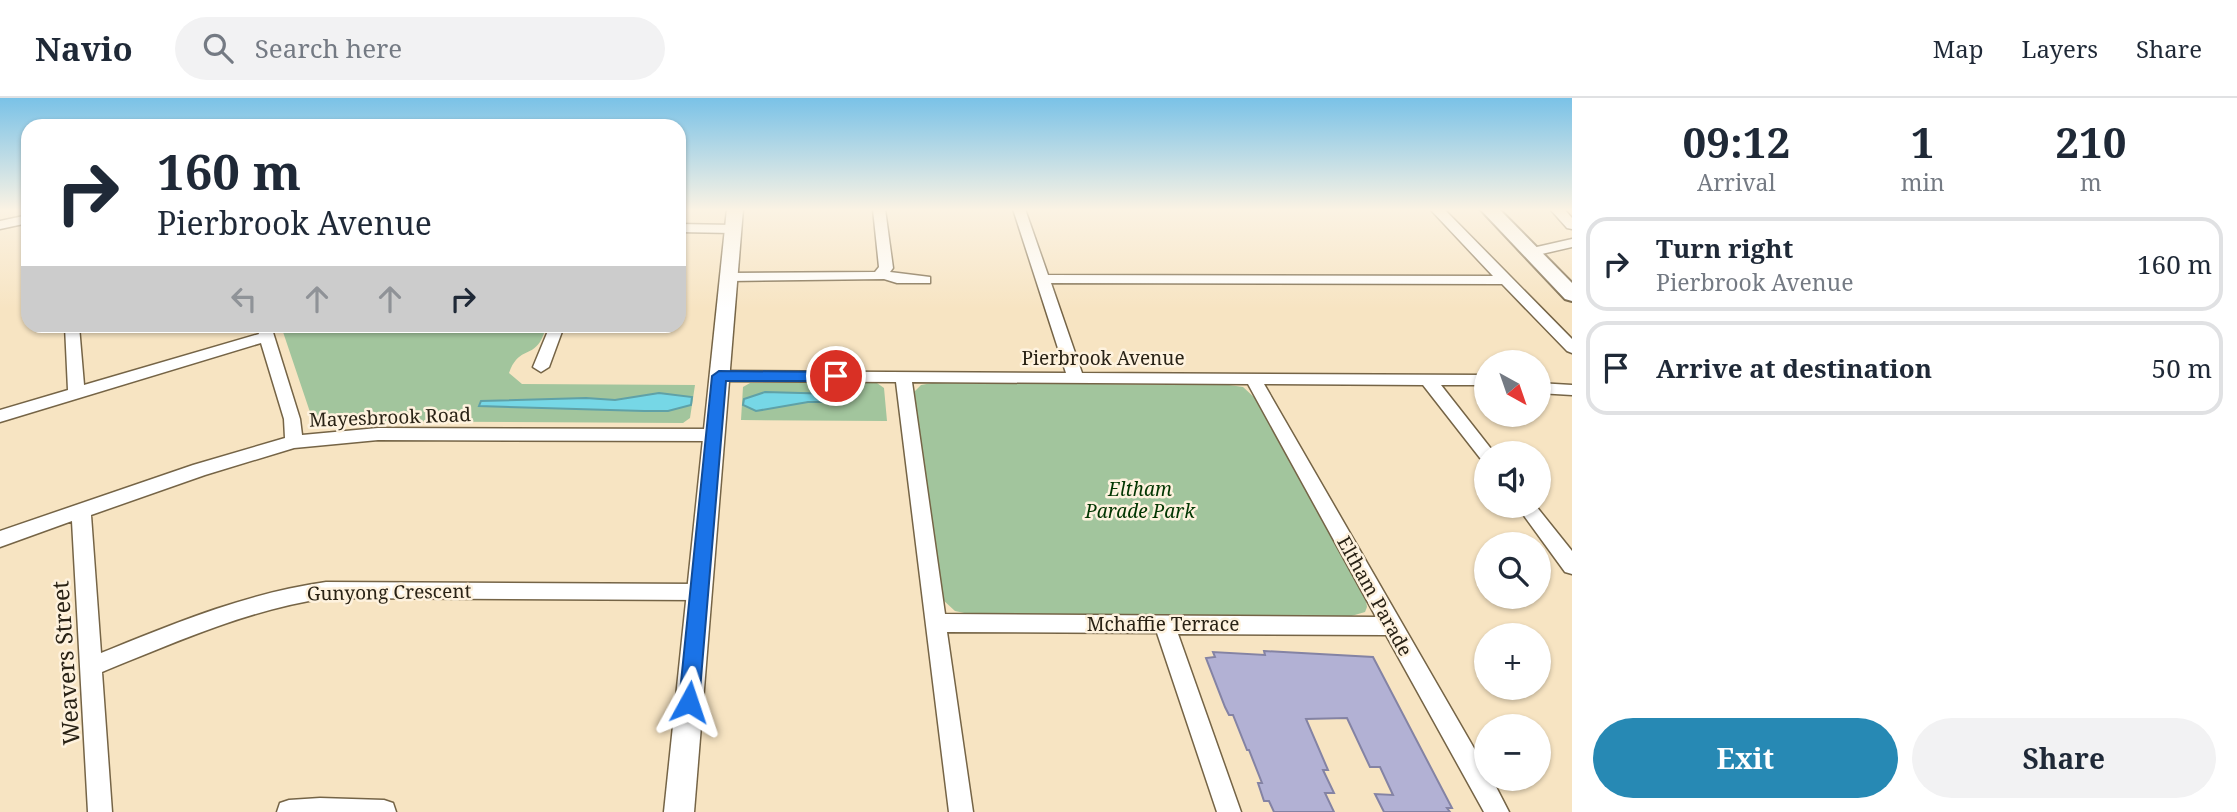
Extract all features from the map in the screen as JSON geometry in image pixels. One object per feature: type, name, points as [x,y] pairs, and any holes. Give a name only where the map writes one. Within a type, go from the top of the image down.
[{"type":"main road","points":[[1522,242],[1572,295]]},
{"type":"main road","points":[[1527,242],[1532,252]]},
{"type":"street","points":[[679,812],[732,242]]},
{"type":"street","points":[[883,242],[886,264],[883,274]]},
{"type":"street","points":[[1030,242],[1076,379]]},
{"type":"street","points":[[1468,242],[1572,348]]},
{"type":"street","points":[[1532,252],[1572,243]]},
{"type":"street","points":[[729,277],[867,278],[883,274],[897,279],[925,280]]},
{"type":"street","points":[[1043,279],[1504,280]]},
{"type":"street","points":[[72,333],[76,394]]},
{"type":"street","points":[[0,416],[76,394],[259,333]]},
{"type":"street","points":[[266,333],[292,419],[294,442]]},
{"type":"street","points":[[541,366],[554,333]]},
{"type":"street","name":"Pierbrook Avenue","points":[[719,376],[1474,380]]},
{"type":"street","points":[[902,377],[961,812]]},
{"type":"street","name":"Eltham Parade","points":[[1254,380],[1497,812]]},
{"type":"street","points":[[1551,380],[1572,380]]},
{"type":"street","points":[[1429,381],[1476,441]]},
{"type":"street","points":[[1551,389],[1572,390]]},
{"type":"street","name":"Mayesbrook Road","points":[[0,539],[254,452],[294,442],[379,434],[714,435]]},
{"type":"street","name":"Weavers Street","points":[[81,511],[100,812]]},
{"type":"street","points":[[1535,518],[1572,566]]},
{"type":"street","name":"Gunyong Crescent","points":[[91,667],[232,611],[295,593],[326,590],[700,592]]},
{"type":"street","name":"Mchaffie Terrace","points":[[936,623],[1391,626]]},
{"type":"street","points":[[1164,624],[1229,812]]},
{"type":"street","points":[[289,812],[384,812]]},
{"type":"green space","points":[[283,333],[544,333],[536,347],[516,360],[509,373],[522,384],[695,385],[690,418],[683,423],[313,421]]},
{"type":"green space","points":[[750,383],[877,383],[884,388],[887,421],[741,420],[743,387]]},
{"type":"green space","name":"Eltham Parade Park","points":[[921,385],[1243,387],[1256,399],[1365,595],[1365,612],[1348,617],[969,614],[955,611],[942,599],[912,394]]},
{"type":"water","points":[[765,392],[836,394],[842,398],[836,402],[808,402],[756,411],[743,405],[744,399]]},
{"type":"water","points":[[659,393],[692,397],[691,405],[668,411],[479,406],[481,401],[586,398],[615,400]]},
{"type":"building","points":[[1264,651],[1373,657],[1452,808],[1447,808],[1450,812],[1384,812],[1375,794],[1393,795],[1380,767],[1370,767],[1347,718],[1306,719],[1328,770],[1323,770],[1334,793],[1325,793],[1334,812],[1274,812],[1269,801],[1264,801],[1258,783],[1262,783],[1249,750],[1233,715],[1229,715],[1225,707],[1206,658],[1215,657],[1213,652],[1265,655]]},
{"type":"route","points":[[689,702],[719,376],[836,376]]}]
